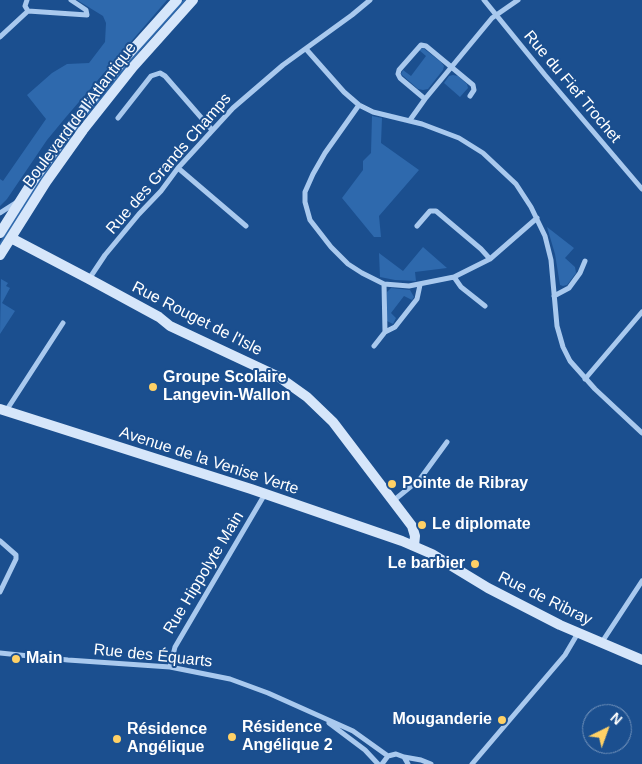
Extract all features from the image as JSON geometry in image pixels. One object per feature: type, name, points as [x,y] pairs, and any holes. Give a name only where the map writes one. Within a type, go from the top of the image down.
[{"type":"street","points":[[27,0],[25,6],[28,11]]},
{"type":"street","points":[[0,37],[28,11],[87,15],[86,10],[71,0]]},
{"type":"street","name":"Boulevard de l'Atlantique","points":[[0,233],[21,198],[62,138],[125,58],[177,0]]},
{"type":"street","name":"Boulevard de l'Atlantique","points":[[0,256],[46,182],[83,130],[133,67],[193,0]]},
{"type":"street","name":"Rue des Grands Champs","points":[[90,279],[105,255],[161,191],[178,168],[249,93],[370,0]]},
{"type":"street","name":"Rue du Fief Trochet","points":[[484,0],[642,189]]},
{"type":"street","points":[[410,120],[425,99],[496,15],[518,0]]},
{"type":"street","points":[[425,99],[400,78],[398,74],[399,70],[422,44],[473,85],[474,90],[470,96]]},
{"type":"street","points":[[306,49],[344,92],[359,104],[373,112],[410,120],[459,138],[483,153],[516,184],[537,218],[545,236],[551,260],[556,326],[562,347],[570,361],[585,379],[611,406],[641,431]]},
{"type":"street","points":[[118,118],[151,76],[160,73],[165,76],[212,130]]},
{"type":"street","points":[[359,104],[325,152],[305,192],[305,202],[310,220],[340,257],[362,273],[384,284],[409,286],[454,277],[490,259],[537,218]]},
{"type":"street","points":[[178,168],[246,226]]},
{"type":"street","points":[[0,212],[21,198]]},
{"type":"street","points":[[417,226],[430,211],[436,211],[490,259]]},
{"type":"street","name":"Rue Rouget de l'Isle","points":[[11,238],[159,317],[170,326],[279,377],[307,397],[333,422],[414,530],[414,546]]},
{"type":"street","points":[[554,296],[569,288],[580,273],[585,261]]},
{"type":"street","points":[[454,277],[461,287],[485,306]]},
{"type":"street","points":[[384,284],[385,332]]},
{"type":"street","points":[[374,346],[385,332],[394,327],[417,299],[420,285]]},
{"type":"street","points":[[585,379],[642,312]]},
{"type":"street","name":"Avenue de la Venise Verte","points":[[63,322],[3,410],[265,494],[414,546]]},
{"type":"street","points":[[393,501],[420,480],[447,442]]},
{"type":"street","name":"Rue Hippolyte Main","points":[[170,667],[175,647],[265,494]]},
{"type":"street","points":[[402,541],[406,532],[407,521]]},
{"type":"street","points":[[0,541],[16,555],[16,559],[0,592]]},
{"type":"street","name":"Rue de Ribray","points":[[414,546],[488,588],[578,633],[642,660]]},
{"type":"street","points":[[601,643],[642,581]]},
{"type":"street","points":[[472,764],[565,655],[578,633]]},
{"type":"street","name":"Rue des Équarts","points":[[0,653],[170,667],[230,678],[353,731],[388,756]]},
{"type":"street","name":"Rue des Équarts","points":[[325,719],[380,764]]},
{"type":"street","points":[[380,764],[388,756],[396,754],[430,763]]},
{"type":"street","points":[[404,757],[408,764]]},
{"type":"street","points":[[422,764],[430,763]]},
{"type":"shaded area","points":[[77,0],[167,0],[47,140],[7,199],[0,206],[0,179],[3,181],[46,119],[27,95],[52,73],[67,64],[89,63],[105,42],[106,23],[103,16]]},
{"type":"shaded area","points":[[183,0],[186,0],[139,52],[88,115],[50,167],[0,246],[0,242],[38,181],[96,100]]},
{"type":"shaded area","points":[[423,48],[444,66],[428,89],[423,90],[418,89],[401,74],[403,70],[411,76],[426,56],[419,50]]},
{"type":"shaded area","points":[[449,76],[458,76],[467,84],[468,88],[460,97],[444,83]]},
{"type":"shaded area","points":[[372,116],[382,118],[381,143],[419,170],[379,216],[381,237],[374,237],[342,198],[363,170],[363,161],[371,153]]},
{"type":"shaded area","points":[[547,227],[574,248],[565,258],[575,267],[576,273],[567,285],[560,285],[555,254]]},
{"type":"shaded area","points":[[423,247],[447,268],[415,272],[416,281],[380,277],[379,253],[403,271]]},
{"type":"shaded area","points":[[1,279],[8,283],[6,286],[10,288],[2,303],[15,311],[0,334]]},
{"type":"shaded area","points":[[391,288],[410,290],[414,297],[412,300],[404,296],[391,313],[396,318],[393,324],[387,321],[387,292]]},
{"type":"place","name":"Groupe Scolaire Langevin-Wallon","points":[[153,387]]},
{"type":"place","name":"Pointe de Ribray","points":[[392,484]]},
{"type":"place","name":"Le diplomate","points":[[422,525]]},
{"type":"place","name":"Le barbier","points":[[475,564]]},
{"type":"place","name":"Main","points":[[16,659]]},
{"type":"place","name":"Mouganderie","points":[[502,720]]},
{"type":"place","name":"Résidence Angélique 2","points":[[232,737]]},
{"type":"place","name":"Résidence Angélique","points":[[117,739]]}]
